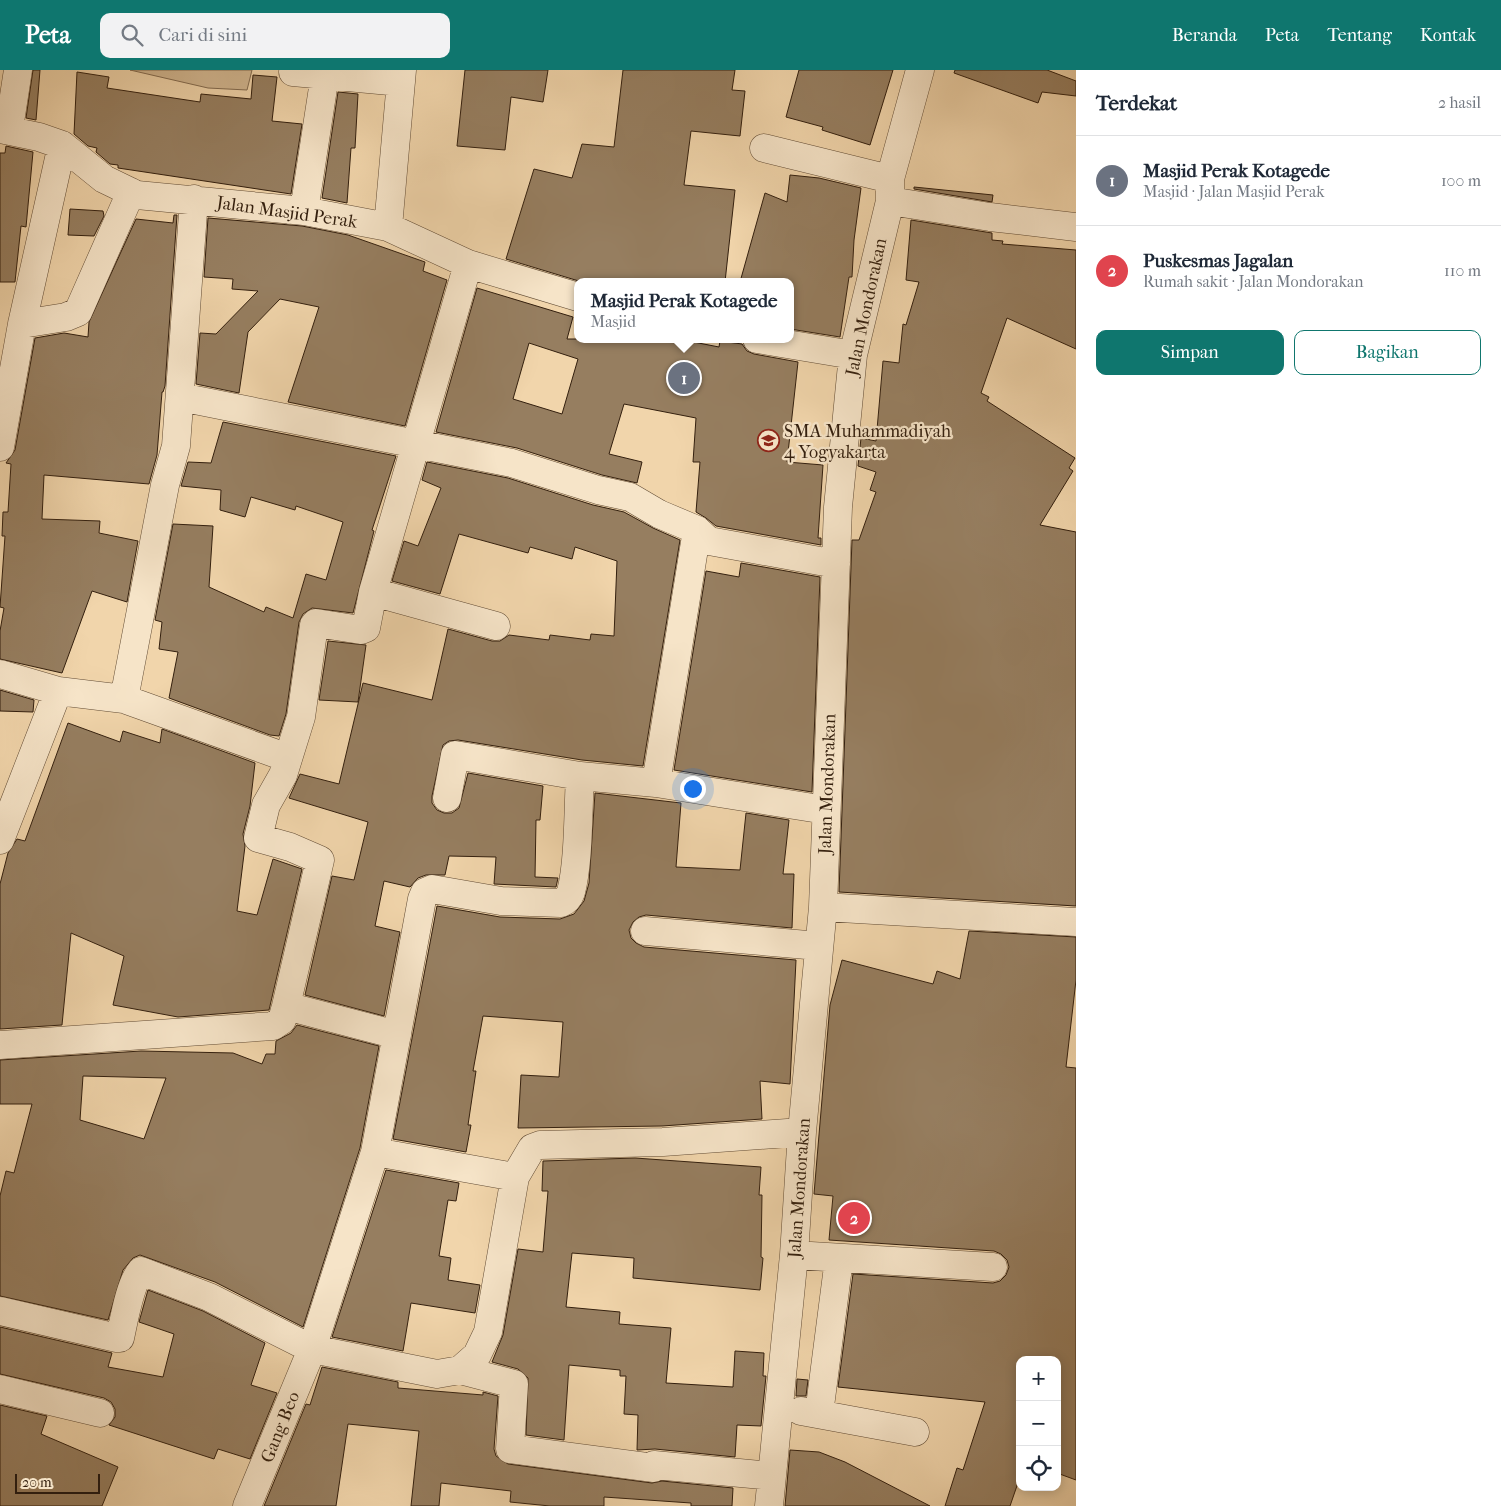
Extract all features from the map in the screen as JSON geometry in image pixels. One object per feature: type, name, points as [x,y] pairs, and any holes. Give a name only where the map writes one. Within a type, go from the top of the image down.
[{"type":"street","points":[[3,130],[10,122],[18,70]]},
{"type":"street","name":"Jalan Mondorakan","points":[[769,1506],[794,1255],[802,1132],[823,907],[838,506],[853,355],[890,190],[920,70]]},
{"type":"street","points":[[293,72],[326,75],[401,76],[388,227]]},
{"type":"street","points":[[304,211],[326,75]]},
{"type":"street","name":"Jalan Masjid Perak","points":[[3,130],[62,145],[104,179],[137,195],[304,211],[388,227],[468,264],[574,296]]},
{"type":"street","points":[[0,447],[22,324],[62,145]]},
{"type":"street","points":[[764,148],[890,190],[990,218],[1076,227]]},
{"type":"street","points":[[22,324],[66,317],[78,312],[131,192]]},
{"type":"street","points":[[124,699],[165,485],[176,446],[194,199]]},
{"type":"street","points":[[0,1046],[273,1026],[282,1020],[320,860],[290,847],[258,838],[266,805],[283,775],[301,717],[314,625],[316,623],[364,630],[415,444],[468,264]]},
{"type":"street","points":[[781,343],[853,355]]},
{"type":"street","points":[[180,397],[512,463],[598,490],[630,497],[660,514],[697,530],[709,541],[836,564]]},
{"type":"street","points":[[656,783],[697,530]]},
{"type":"street","points":[[374,592],[496,626]]},
{"type":"street","points":[[0,674],[58,691],[124,699],[288,758]]},
{"type":"street","points":[[0,840],[58,691]]},
{"type":"street","points":[[447,798],[455,755],[580,776],[656,783],[826,810]]},
{"type":"street","name":"Gang Beo","points":[[248,1506],[312,1349],[375,1152],[422,899],[425,892],[432,889],[501,900],[561,903],[566,901],[571,893],[574,867],[580,776]]},
{"type":"street","points":[[823,907],[1076,922]]},
{"type":"street","points":[[645,930],[819,946]]},
{"type":"street","points":[[286,1006],[397,1035]]},
{"type":"street","points":[[460,1370],[477,1355],[488,1332],[515,1177],[532,1148],[540,1145],[663,1142],[802,1132]]},
{"type":"street","points":[[375,1152],[515,1177]]},
{"type":"street","points":[[794,1255],[993,1267]]},
{"type":"street","points":[[819,1414],[839,1259]]},
{"type":"street","points":[[0,1310],[120,1338],[138,1275],[141,1271],[209,1297],[312,1349],[438,1374],[460,1370],[514,1384],[510,1449],[654,1468],[654,1465],[772,1476]]},
{"type":"street","points":[[0,1389],[100,1413]]},
{"type":"street","points":[[779,1407],[915,1432]]},
{"type":"shaded area","points":[[130,70],[252,70],[247,90],[208,88]]},
{"type":"building","points":[[33,70],[40,70],[36,120],[26,118]]},
{"type":"building","points":[[465,70],[548,70],[543,102],[511,97],[505,150],[457,146]]},
{"type":"building","points":[[623,70],[735,70],[732,90],[745,91],[740,136],[691,131],[684,185],[735,190],[725,278],[574,278],[574,280],[506,259],[534,169],[572,178],[582,144],[614,147]]},
{"type":"building","points":[[799,70],[893,70],[870,145],[822,130],[823,127],[786,117]]},
{"type":"building","points":[[955,70],[1047,70],[1076,81],[1076,96],[1042,92],[1038,103],[954,73]]},
{"type":"building","points":[[77,72],[109,77],[107,88],[200,102],[201,94],[251,99],[253,75],[277,77],[272,121],[302,124],[291,194],[118,168],[118,165],[110,164],[96,152],[97,148],[88,146],[74,134]]},
{"type":"building","points":[[338,92],[358,94],[355,148],[351,148],[347,203],[322,198]]},
{"type":"building","points":[[6,146],[33,152],[26,227],[21,226],[15,282],[0,282],[0,153],[5,153]]},
{"type":"building","points":[[790,175],[819,178],[861,188],[854,240],[852,277],[849,277],[840,337],[794,330],[794,278],[741,278],[765,193],[787,202]]},
{"type":"building","points":[[914,187],[993,195],[992,202],[914,189]]},
{"type":"building","points":[[70,209],[103,211],[104,216],[94,236],[68,235]]},
{"type":"building","points":[[174,215],[177,215],[165,386],[162,392],[157,455],[149,484],[44,475],[42,519],[100,521],[99,533],[138,541],[127,602],[92,591],[62,673],[0,659],[0,631],[4,608],[0,607],[5,536],[2,536],[3,512],[8,512],[11,464],[6,463],[15,450],[35,338],[64,333],[88,337],[89,322],[136,219],[173,223]]},
{"type":"building","points":[[208,218],[302,226],[348,235],[425,262],[423,271],[447,280],[405,426],[288,402],[319,307],[280,299],[248,332],[239,393],[196,384],[200,333],[216,334],[258,291],[232,289],[233,279],[204,277]]},
{"type":"building","points":[[911,220],[992,233],[992,240],[1003,241],[1002,244],[1076,250],[1076,349],[1007,318],[981,393],[989,397],[987,401],[1075,458],[1069,468],[1073,471],[1040,525],[1076,532],[1076,906],[839,892],[852,540],[859,540],[876,492],[870,490],[876,472],[858,466],[861,438],[876,441],[883,361],[899,363],[903,324],[906,325],[919,282],[906,280]]},
{"type":"building","points":[[477,288],[573,317],[567,339],[574,339],[574,343],[698,343],[719,347],[720,343],[742,344],[747,351],[754,354],[798,362],[787,462],[823,465],[818,538],[821,538],[821,545],[716,526],[696,512],[700,462],[693,462],[696,418],[624,404],[609,454],[642,462],[637,483],[602,475],[517,448],[436,432]],"holes":[[[529,343],[578,359],[562,414],[513,399]]]},
{"type":"building","points":[[223,422],[396,456],[372,530],[374,531],[353,613],[312,608],[303,614],[299,622],[286,714],[279,736],[270,735],[169,698],[178,652],[159,649],[162,622],[155,620],[173,524],[213,526],[209,587],[264,612],[266,607],[293,618],[306,574],[326,580],[343,522],[296,506],[295,510],[251,497],[245,517],[220,510],[221,490],[181,486],[188,462],[211,463]]},
{"type":"building","points":[[427,462],[508,478],[593,505],[624,512],[680,540],[643,766],[582,760],[458,740],[449,741],[443,745],[432,803],[437,810],[444,813],[452,813],[459,808],[468,773],[543,786],[540,820],[536,820],[535,877],[558,878],[556,887],[494,884],[496,857],[449,856],[445,875],[426,875],[418,878],[410,887],[384,881],[375,926],[400,932],[384,1016],[305,995],[332,876],[354,880],[368,822],[289,798],[300,774],[339,784],[363,683],[432,700],[448,629],[492,641],[500,641],[509,635],[549,640],[550,635],[590,640],[591,634],[614,636],[617,561],[575,547],[572,559],[530,547],[528,553],[459,534],[440,594],[392,581],[404,541],[418,546],[441,488],[422,480]]},
{"type":"building","points":[[741,563],[820,577],[812,792],[674,770],[706,571],[739,577]]},
{"type":"building","points":[[328,641],[366,645],[358,702],[319,700]]},
{"type":"building","points":[[0,690],[34,700],[33,712],[0,711]]},
{"type":"building","points":[[68,723],[120,742],[123,731],[160,743],[162,729],[255,763],[250,806],[243,834],[245,846],[237,911],[257,915],[273,859],[302,869],[269,1010],[178,1017],[113,1005],[124,956],[71,933],[62,1025],[0,1029],[0,884],[8,853],[17,839],[25,841]]},
{"type":"building","points":[[595,793],[681,803],[676,867],[740,870],[746,813],[789,820],[783,874],[794,874],[792,928],[646,915],[639,917],[633,922],[629,930],[631,938],[644,947],[796,960],[790,1084],[760,1081],[762,1119],[662,1126],[518,1128],[521,1075],[559,1077],[563,1022],[483,1016],[473,1071],[476,1071],[468,1125],[471,1125],[466,1152],[393,1139],[437,906],[500,917],[560,919],[574,914],[584,901],[589,883]]},
{"type":"building","points":[[969,931],[1076,937],[1076,980],[1066,1067],[1076,1068],[1076,1480],[1061,1474],[1061,1356],[1016,1356],[1016,1489],[1010,1506],[945,1506],[957,1468],[963,1470],[985,1402],[838,1387],[853,1274],[993,1283],[1000,1281],[1006,1275],[1009,1267],[1007,1260],[1001,1254],[994,1251],[829,1240],[833,1196],[814,1194],[830,1005],[842,960],[933,984],[937,971],[960,979]]},
{"type":"building","points":[[297,1025],[379,1046],[360,1148],[303,1327],[215,1282],[140,1255],[133,1258],[123,1270],[108,1320],[0,1296],[0,1196],[6,1171],[14,1173],[32,1104],[0,1104],[0,1060],[141,1051],[233,1053],[262,1064],[266,1054],[275,1054],[276,1041],[291,1033]],"holes":[[[83,1076],[166,1078],[144,1139],[80,1120]]]},
{"type":"building","points":[[635,1158],[761,1167],[759,1195],[762,1195],[761,1257],[763,1258],[760,1290],[633,1278],[634,1258],[572,1253],[566,1307],[620,1312],[619,1324],[671,1328],[666,1383],[733,1387],[735,1351],[764,1353],[763,1376],[766,1376],[761,1426],[737,1425],[735,1457],[655,1449],[637,1450],[638,1415],[624,1414],[626,1376],[620,1376],[620,1370],[569,1365],[564,1440],[526,1435],[528,1378],[518,1369],[492,1362],[503,1335],[518,1249],[543,1252],[548,1191],[542,1191],[543,1161]]},
{"type":"building","points":[[386,1170],[459,1183],[456,1201],[448,1200],[439,1256],[451,1258],[448,1280],[480,1285],[475,1313],[411,1303],[403,1351],[332,1337]]},
{"type":"building","points":[[148,1290],[203,1311],[265,1343],[251,1385],[277,1393],[250,1459],[218,1449],[214,1459],[109,1425],[115,1417],[115,1409],[111,1402],[104,1398],[0,1374],[0,1327],[112,1353],[108,1367],[163,1377],[174,1334],[139,1322]]},
{"type":"building","points":[[322,1367],[398,1382],[398,1388],[483,1395],[483,1392],[498,1396],[494,1449],[496,1456],[508,1464],[652,1483],[662,1481],[733,1488],[732,1506],[691,1506],[691,1503],[604,1497],[604,1506],[550,1506],[510,1502],[511,1491],[441,1483],[439,1506],[411,1506],[419,1431],[348,1424],[336,1506],[264,1506],[306,1404],[310,1405]]},
{"type":"building","points":[[797,1379],[808,1380],[806,1396],[796,1396]]},
{"type":"building","points":[[0,1405],[47,1416],[41,1434],[118,1467],[102,1506],[0,1506]]},
{"type":"building","points":[[790,1450],[819,1452],[845,1462],[930,1506],[785,1506]]},
{"type":"place","name":"Masjid Perak Kotagede","points":[[684,378]]},
{"type":"place","name":"SMA Muhammadiyah 4 Yogyakarta","points":[[768,441]]},
{"type":"place","name":"Puskesmas Jagalan","points":[[854,1218]]}]
